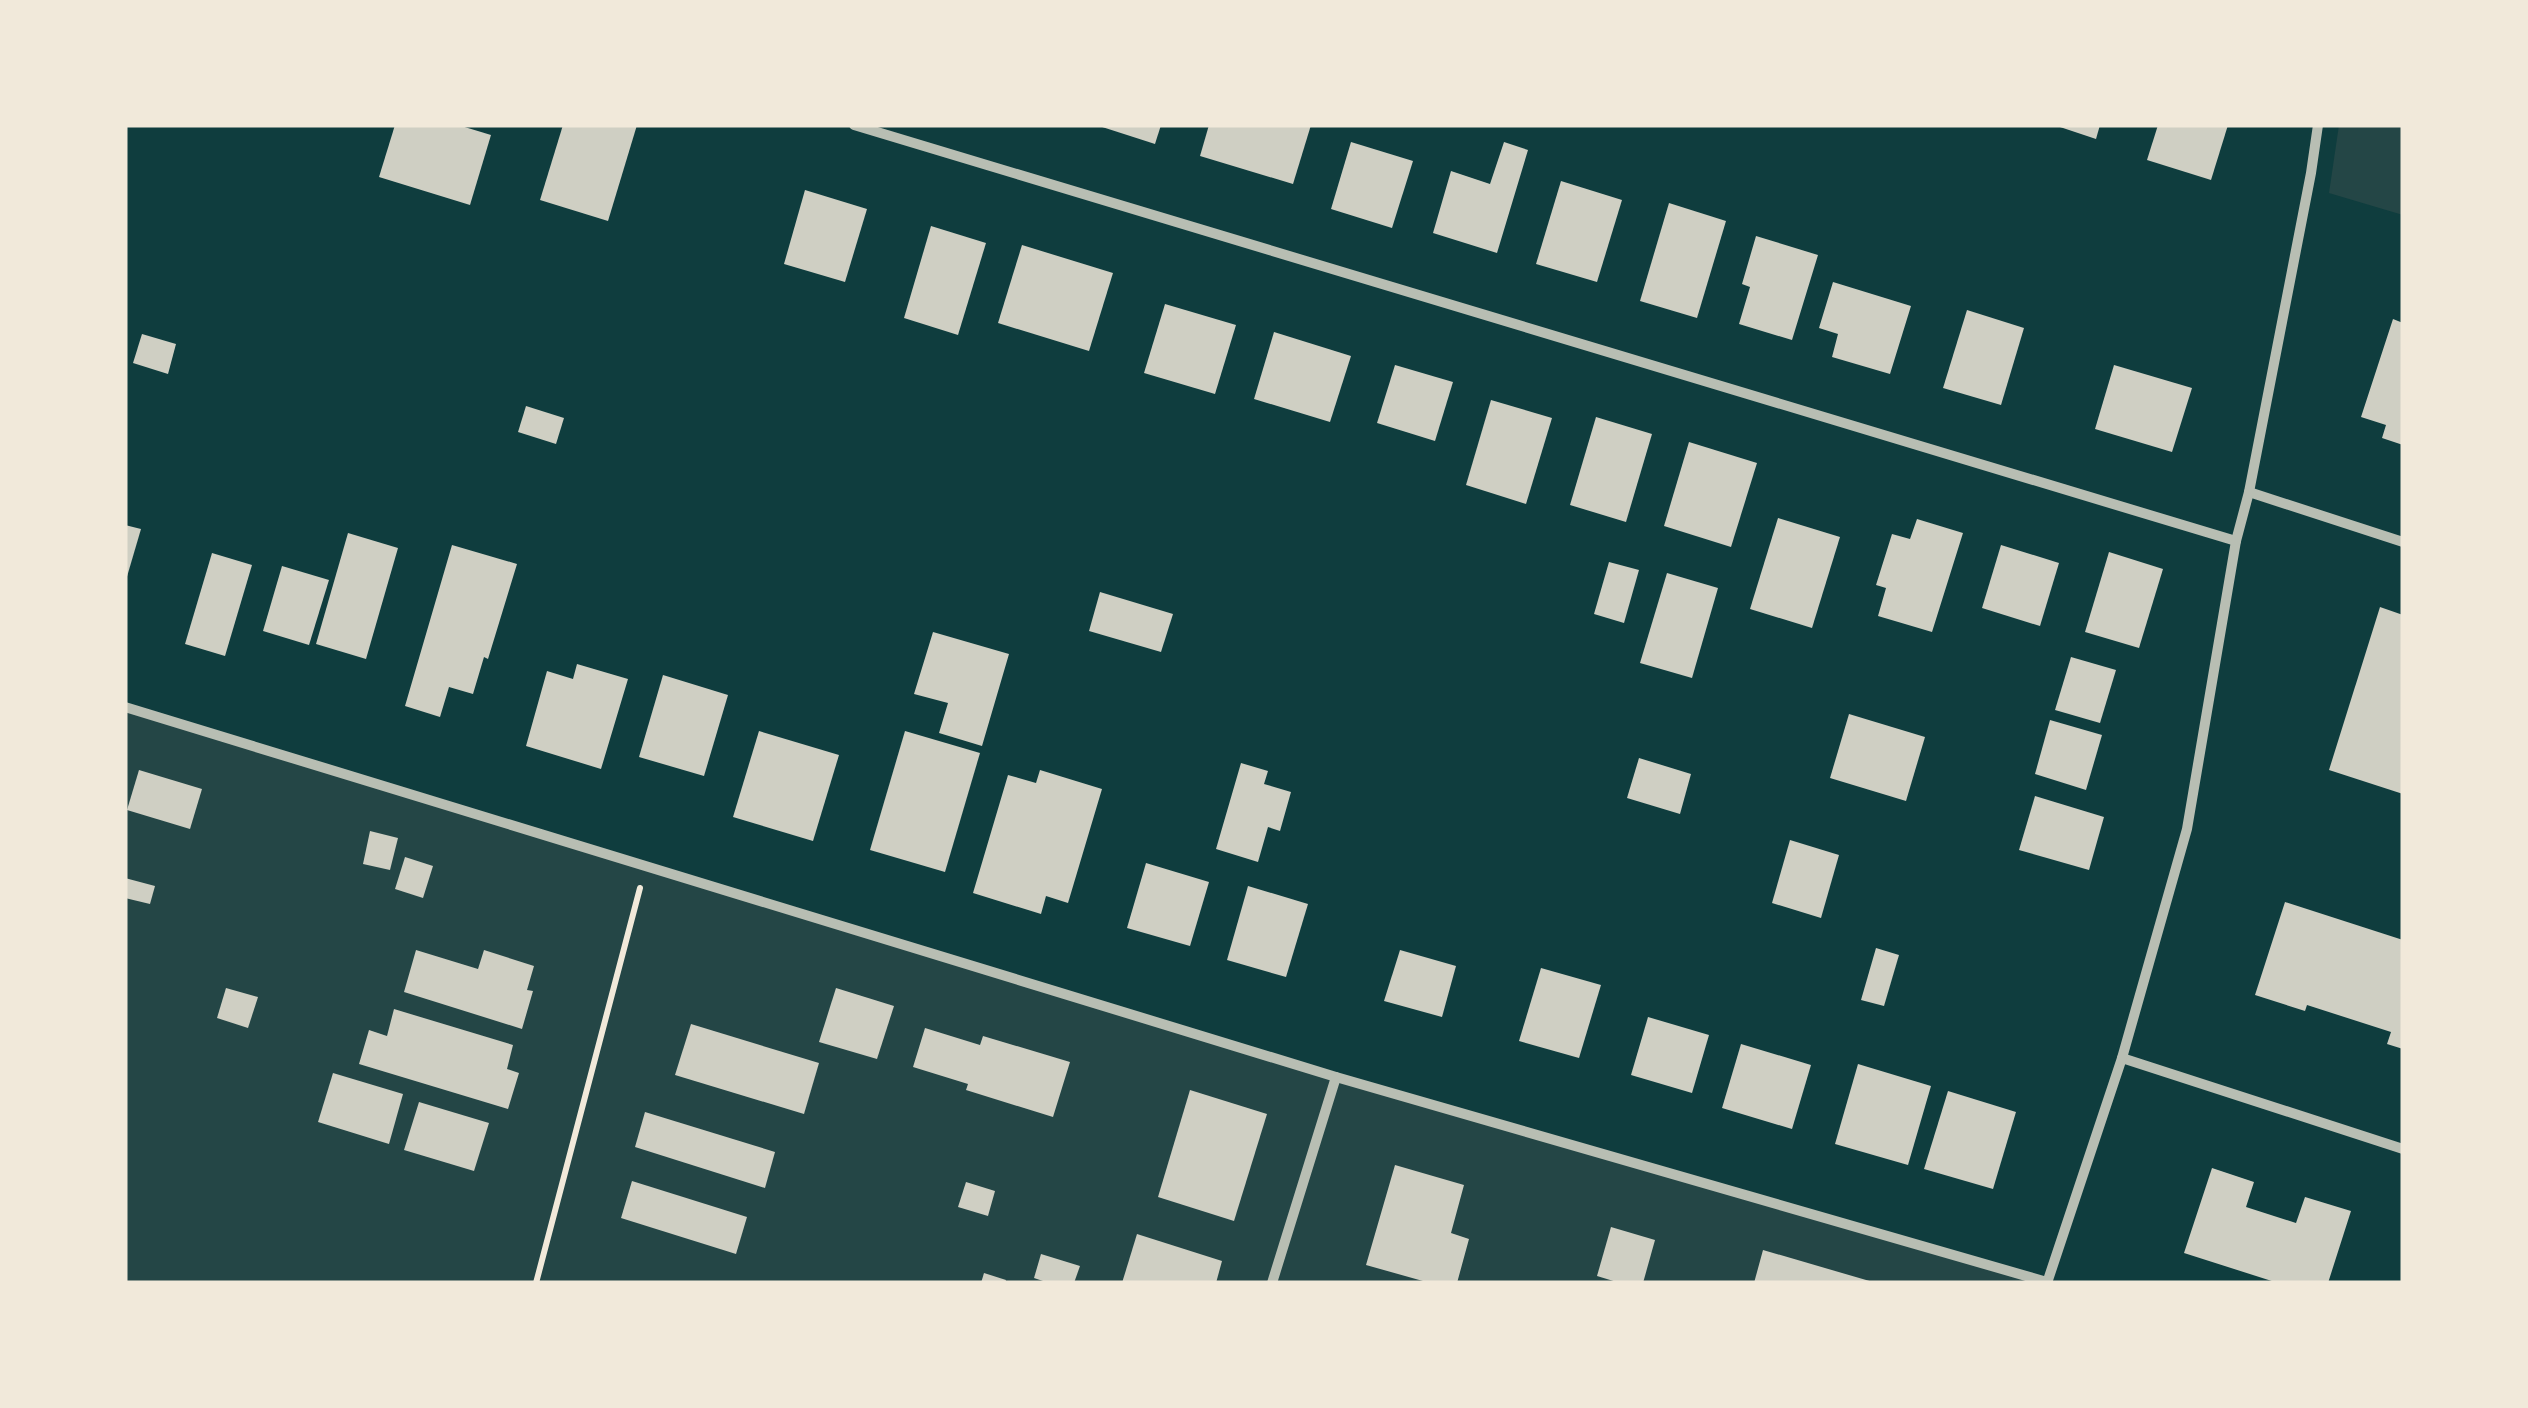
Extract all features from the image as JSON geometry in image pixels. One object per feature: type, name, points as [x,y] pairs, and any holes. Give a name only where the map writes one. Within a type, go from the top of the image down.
[{"type":"street","points":[[854,125],[2236,541]]},
{"type":"street","points":[[125,707],[1336,1077],[2047,1283],[2122,1058],[2187,829],[2236,541],[2249,492],[2318,125]]},
{"type":"street","points":[[2249,492],[2403,542]]},
{"type":"street","points":[[2122,1058],[2403,1149]]},
{"type":"street","points":[[1272,1283],[1336,1077]]},
{"type":"path","points":[[536,1283],[646,865]]},
{"type":"shaded area","points":[[2339,125],[2403,125],[2403,215],[2329,193]]},
{"type":"shaded area","points":[[125,707],[1336,1077],[2047,1283],[125,1283]]},
{"type":"building","points":[[395,125],[458,125],[491,135],[470,205],[379,177]]},
{"type":"building","points":[[563,125],[637,125],[608,221],[540,200]]},
{"type":"building","points":[[1096,125],[1161,125],[1155,144]]},
{"type":"building","points":[[1209,125],[1311,125],[1293,184],[1200,156]]},
{"type":"building","points":[[2054,125],[2100,125],[2096,139]]},
{"type":"building","points":[[2158,125],[2228,125],[2211,180],[2147,160]]},
{"type":"building","points":[[1351,142],[1413,161],[1392,228],[1331,209]]},
{"type":"building","points":[[1504,142],[1528,150],[1497,253],[1433,233],[1451,171],[1490,184]]},
{"type":"building","points":[[1561,181],[1622,200],[1597,282],[1536,264]]},
{"type":"building","points":[[805,190],[867,209],[845,282],[784,264]]},
{"type":"building","points":[[1669,203],[1726,221],[1697,318],[1640,301]]},
{"type":"building","points":[[931,226],[986,243],[958,335],[904,318]]},
{"type":"building","points":[[1756,236],[1818,255],[1792,340],[1739,324],[1750,287],[1742,284]]},
{"type":"building","points":[[1022,245],[1113,273],[1089,351],[998,323]]},
{"type":"building","points":[[1833,282],[1911,306],[1890,374],[1832,357],[1838,334],[1819,328]]},
{"type":"building","points":[[1165,304],[1236,325],[1215,394],[1144,373]]},
{"type":"building","points":[[1967,310],[2024,328],[2001,405],[1943,388]]},
{"type":"building","points":[[2393,319],[2403,323],[2403,445],[2382,438],[2386,425],[2361,417]]},
{"type":"building","points":[[1274,332],[1351,356],[1330,422],[1254,399]]},
{"type":"building","points":[[142,334],[176,344],[168,374],[133,363]]},
{"type":"building","points":[[1395,365],[1453,382],[1435,441],[1377,423]]},
{"type":"building","points":[[2114,365],[2192,388],[2172,452],[2095,429]]},
{"type":"building","points":[[1491,400],[1552,418],[1526,504],[1466,485]]},
{"type":"building","points":[[526,406],[564,418],[556,444],[518,432]]},
{"type":"building","points":[[1596,417],[1652,434],[1626,522],[1570,505]]},
{"type":"building","points":[[1689,442],[1757,463],[1731,547],[1664,526]]},
{"type":"building","points":[[1778,518],[1840,537],[1812,628],[1750,609]]},
{"type":"building","points":[[1917,519],[1963,533],[1932,632],[1878,616],[1886,588],[1876,585],[1892,534],[1910,539]]},
{"type":"building","points":[[125,525],[141,529],[126,580],[125,580]]},
{"type":"building","points":[[348,533],[398,548],[366,659],[316,644]]},
{"type":"building","points":[[452,545],[517,564],[473,694],[449,687],[440,717],[405,706]]},
{"type":"building","points":[[2001,545],[2059,563],[2040,626],[1982,608]]},
{"type":"building","points":[[2109,552],[2163,569],[2139,648],[2085,632]]},
{"type":"building","points":[[212,553],[252,565],[225,656],[185,644]]},
{"type":"building","points":[[1609,562],[1639,570],[1624,623],[1594,614]]},
{"type":"building","points":[[282,566],[329,580],[309,645],[263,631]]},
{"type":"building","points":[[1667,573],[1718,588],[1692,678],[1640,663]]},
{"type":"building","points":[[1100,592],[1173,614],[1161,652],[1089,631]]},
{"type":"building","points":[[2380,607],[2403,615],[2403,794],[2329,770]]},
{"type":"building","points":[[933,632],[1009,654],[982,746],[939,733],[948,703],[914,694]]},
{"type":"building","points":[[2071,657],[2116,670],[2100,723],[2055,710]]},
{"type":"building","points":[[577,664],[628,679],[601,769],[526,746],[547,671],[573,679]]},
{"type":"building","points":[[663,675],[728,695],[704,776],[639,757]]},
{"type":"building","points":[[1849,714],[1925,737],[1906,801],[1830,778]]},
{"type":"building","points":[[2050,720],[2102,735],[2086,790],[2035,774]]},
{"type":"building","points":[[759,731],[839,755],[813,841],[733,817]]},
{"type":"building","points":[[905,731],[980,753],[945,872],[870,850]]},
{"type":"building","points":[[1639,758],[1691,774],[1680,814],[1627,798]]},
{"type":"building","points":[[1241,763],[1268,771],[1264,784],[1291,792],[1280,831],[1268,827],[1258,862],[1216,849]]},
{"type":"building","points":[[139,770],[202,789],[190,829],[127,810]]},
{"type":"building","points":[[1040,770],[1102,789],[1068,903],[1046,896],[1041,914],[973,893],[1008,775],[1036,783]]},
{"type":"building","points":[[2035,796],[2104,817],[2089,870],[2019,850]]},
{"type":"building","points":[[370,831],[398,838],[390,870],[363,864]]},
{"type":"building","points":[[1790,840],[1839,855],[1821,918],[1772,903]]},
{"type":"building","points":[[405,857],[433,866],[423,898],[395,889]]},
{"type":"building","points":[[1146,863],[1209,882],[1190,946],[1127,928]]},
{"type":"building","points":[[125,878],[155,886],[150,904],[125,898]]},
{"type":"building","points":[[1248,886],[1308,904],[1286,977],[1227,960]]},
{"type":"building","points":[[2285,902],[2403,940],[2403,1049],[2387,1044],[2391,1032],[2307,1005],[2305,1011],[2255,995]]},
{"type":"building","points":[[1876,948],[1899,955],[1884,1006],[1861,1000]]},
{"type":"building","points":[[416,950],[478,969],[484,950],[534,966],[527,990],[533,991],[522,1029],[404,992]]},
{"type":"building","points":[[1400,950],[1456,966],[1442,1017],[1384,1001]]},
{"type":"building","points":[[1541,968],[1601,985],[1579,1058],[1519,1041]]},
{"type":"building","points":[[226,988],[258,997],[248,1028],[217,1018]]},
{"type":"building","points":[[836,988],[894,1006],[877,1059],[819,1042]]},
{"type":"building","points":[[394,1009],[513,1045],[507,1069],[519,1073],[508,1109],[359,1064],[369,1030],[387,1036]]},
{"type":"building","points":[[1648,1017],[1709,1035],[1692,1093],[1631,1075]]},
{"type":"building","points":[[691,1024],[819,1063],[804,1114],[675,1075]]},
{"type":"building","points":[[925,1028],[980,1045],[983,1036],[1070,1062],[1053,1117],[966,1090],[968,1084],[913,1067]]},
{"type":"building","points":[[1741,1044],[1811,1065],[1792,1129],[1722,1108]]},
{"type":"building","points":[[1858,1064],[1931,1086],[1908,1165],[1835,1144]]},
{"type":"building","points":[[333,1073],[403,1094],[389,1144],[318,1122]]},
{"type":"building","points":[[1190,1090],[1267,1114],[1234,1221],[1158,1197]]},
{"type":"building","points":[[1948,1091],[2016,1112],[1993,1189],[1924,1169]]},
{"type":"building","points":[[419,1102],[489,1123],[474,1171],[404,1150]]},
{"type":"building","points":[[645,1112],[775,1152],[765,1188],[635,1147]]},
{"type":"building","points":[[1395,1165],[1464,1185],[1451,1233],[1469,1239],[1457,1283],[1430,1283],[1366,1265]]},
{"type":"building","points":[[2212,1168],[2254,1182],[2246,1207],[2296,1223],[2305,1197],[2351,1211],[2328,1283],[2278,1283],[2184,1253]]},
{"type":"building","points":[[632,1181],[747,1217],[736,1254],[621,1218]]},
{"type":"building","points":[[966,1182],[995,1191],[988,1216],[958,1207]]},
{"type":"building","points":[[1611,1227],[1655,1240],[1643,1283],[1620,1283],[1597,1276]]},
{"type":"building","points":[[1137,1234],[1222,1261],[1216,1283],[1122,1283]]},
{"type":"building","points":[[1763,1250],[1873,1282],[1754,1283]]},
{"type":"building","points":[[1041,1254],[1080,1266],[1074,1283],[1049,1283],[1034,1278]]},
{"type":"building","points":[[984,1273],[1006,1280],[1005,1283],[981,1283]]}]
